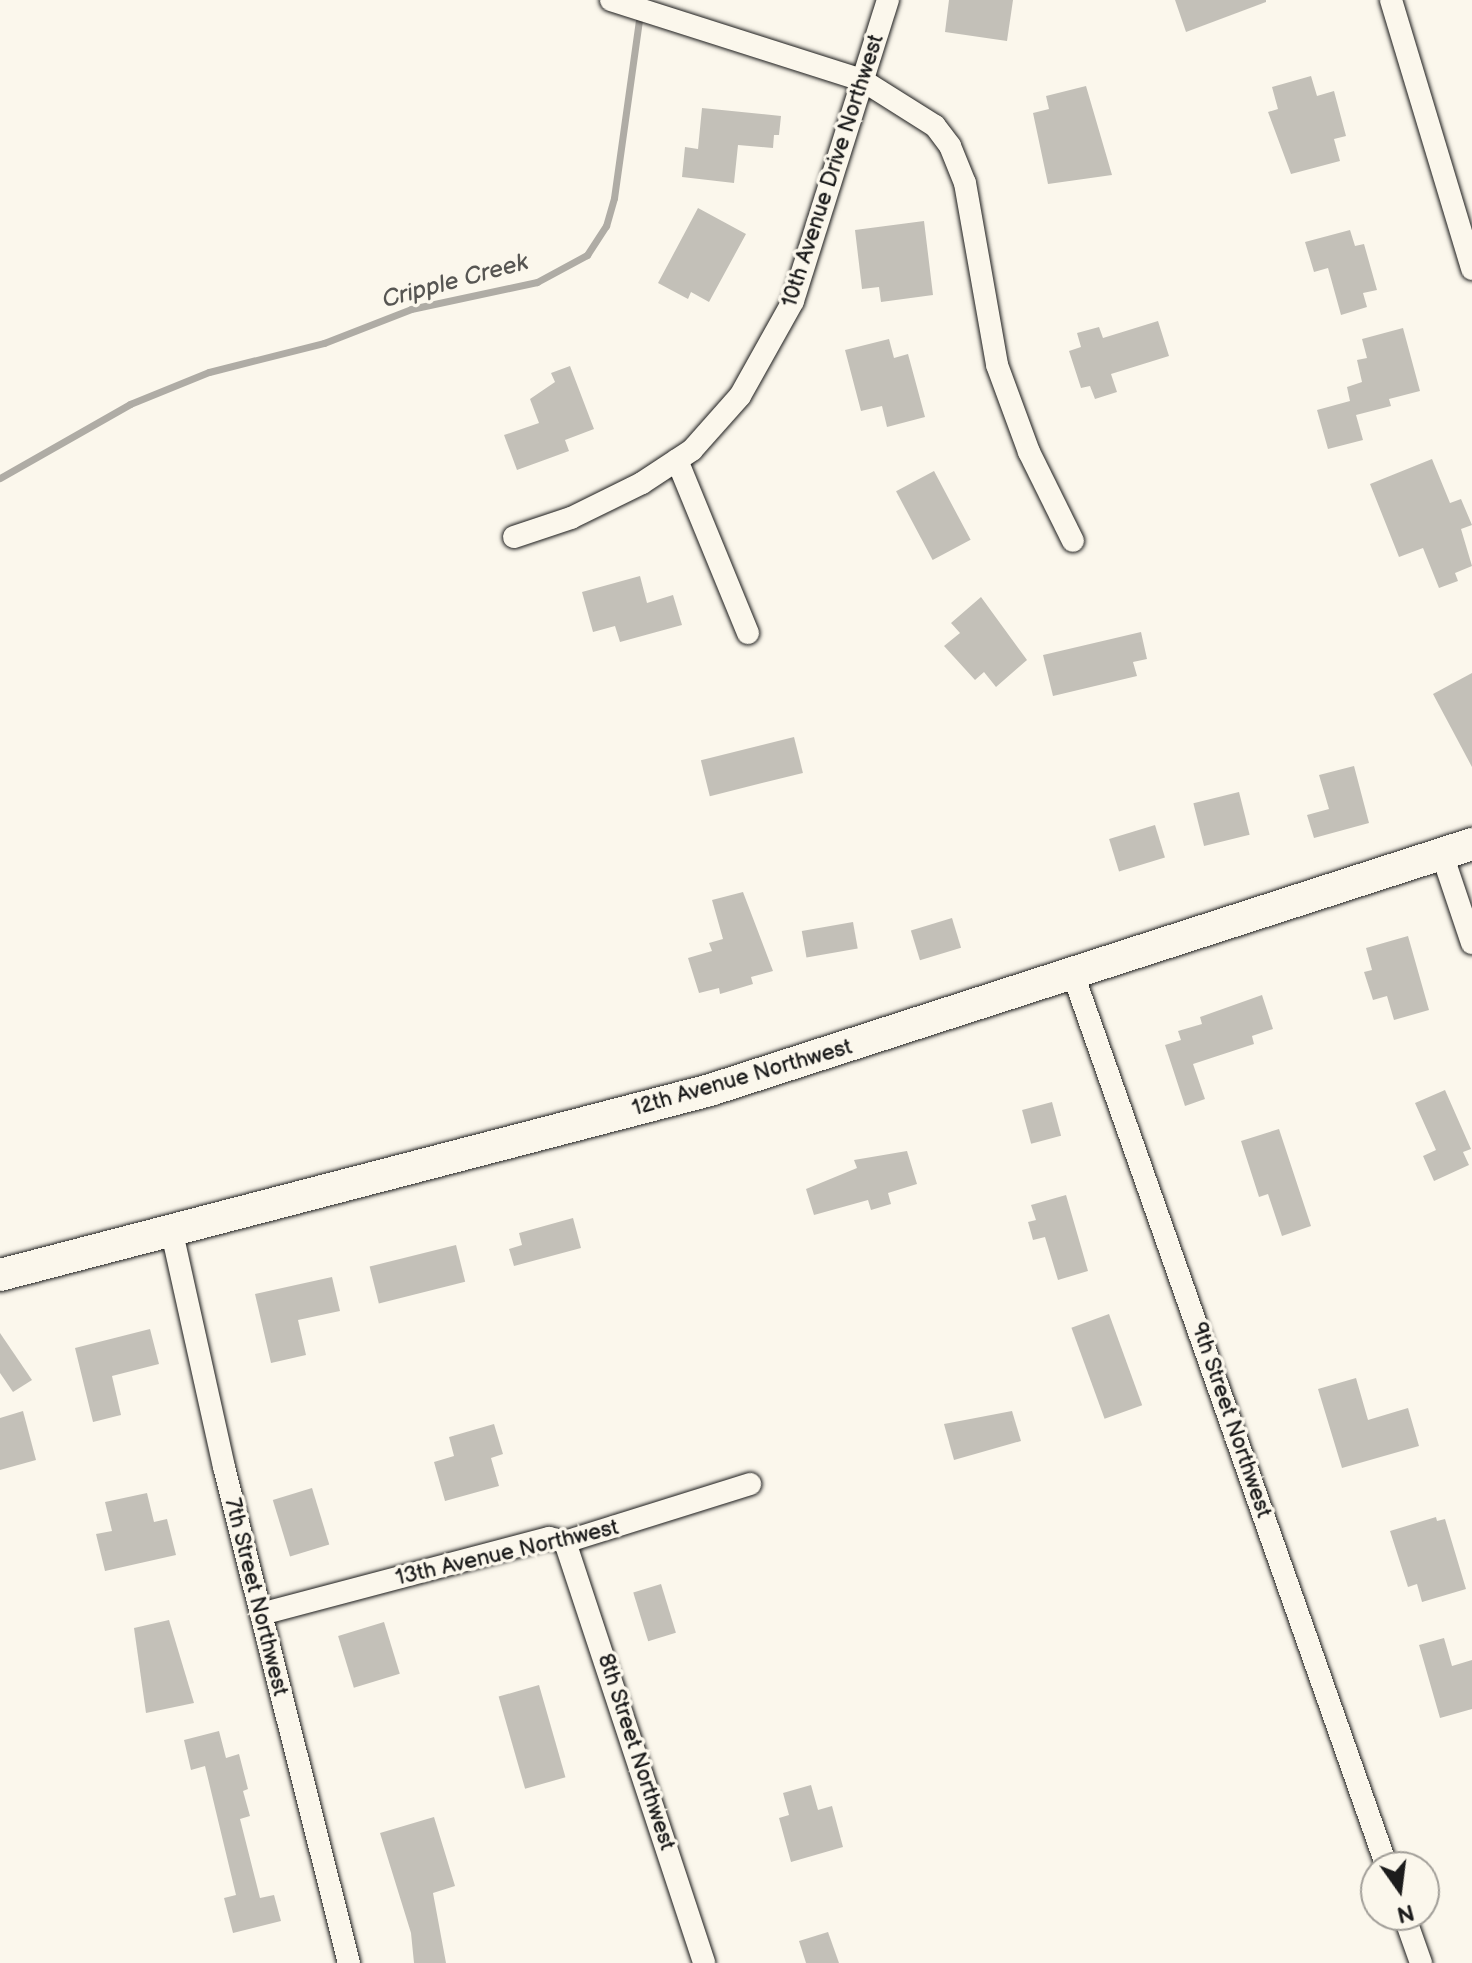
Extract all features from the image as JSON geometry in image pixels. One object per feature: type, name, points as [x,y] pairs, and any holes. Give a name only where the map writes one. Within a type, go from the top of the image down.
[{"type":"main road","name":"12th Avenue Northwest","points":[[0,1275],[710,1090],[1472,844]]},
{"type":"street","points":[[611,0],[862,80],[935,126],[958,160],[997,365],[1029,452],[1073,541]]},
{"type":"street","name":"10th Avenue Drive Northwest","points":[[514,537],[607,502],[677,460],[740,396],[786,318],[888,0]]},
{"type":"street","points":[[1391,0],[1472,269]]},
{"type":"street","points":[[677,460],[748,633]]},
{"type":"street","points":[[1442,854],[1472,943]]},
{"type":"street","name":"9th Street Northwest","points":[[1073,974],[1381,1851]]},
{"type":"street","name":"7th Street Northwest","points":[[171,1228],[261,1614],[349,1963]]},
{"type":"street","name":"13th Avenue Northwest","points":[[261,1614],[549,1538],[565,1542],[750,1484]]},
{"type":"street","name":"8th Street Northwest","points":[[565,1542],[704,1963]]},
{"type":"street","points":[[1410,1931],[1421,1963]]},
{"type":"building","points":[[949,0],[1013,0],[1007,41],[945,32]]},
{"type":"building","points":[[1175,0],[1266,0],[1266,2],[1186,32]]},
{"type":"building","points":[[1311,76],[1317,96],[1334,91],[1346,136],[1334,139],[1340,161],[1291,174],[1268,112],[1278,109],[1272,87]]},
{"type":"building","points":[[1086,86],[1112,175],[1048,184],[1033,113],[1049,109],[1046,96]]},
{"type":"building","points":[[702,108],[781,116],[779,135],[774,135],[773,148],[738,145],[734,183],[682,177],[685,147],[698,149]]},
{"type":"building","points":[[698,208],[746,234],[709,302],[691,292],[688,299],[658,283]]},
{"type":"building","points":[[924,221],[933,295],[881,302],[879,287],[862,289],[855,230]]},
{"type":"building","points":[[1350,230],[1355,246],[1364,244],[1377,290],[1363,293],[1367,307],[1341,315],[1328,268],[1314,272],[1305,242]]},
{"type":"building","points":[[1158,321],[1169,356],[1111,374],[1117,392],[1095,399],[1090,386],[1081,388],[1069,351],[1081,347],[1077,333],[1099,327],[1103,338]]},
{"type":"building","points":[[1403,328],[1420,391],[1389,399],[1391,406],[1356,415],[1363,440],[1328,449],[1317,410],[1350,401],[1347,387],[1362,382],[1357,360],[1367,358],[1362,339]]},
{"type":"building","points":[[889,339],[894,358],[908,354],[925,417],[887,427],[882,406],[861,411],[845,350]]},
{"type":"building","points":[[570,366],[594,429],[565,440],[569,451],[517,470],[504,435],[539,423],[530,399],[555,382],[551,373]]},
{"type":"building","points":[[1432,459],[1450,503],[1461,499],[1472,525],[1461,529],[1472,566],[1455,573],[1458,581],[1439,588],[1423,548],[1399,557],[1370,484]]},
{"type":"building","points":[[934,471],[971,540],[933,560],[896,491]]},
{"type":"building","points":[[640,576],[647,603],[673,595],[682,625],[620,642],[615,626],[593,632],[582,592]]},
{"type":"building","points":[[981,597],[1027,660],[996,687],[984,672],[975,680],[944,646],[960,633],[951,623]]},
{"type":"building","points":[[1141,632],[1147,659],[1133,662],[1137,676],[1053,696],[1043,655]]},
{"type":"building","points":[[1472,673],[1472,767],[1433,694]]},
{"type":"building","points":[[794,737],[803,773],[710,796],[701,760]]},
{"type":"building","points":[[1354,766],[1369,823],[1314,838],[1307,815],[1329,809],[1319,775]]},
{"type":"building","points":[[1239,792],[1250,835],[1204,846],[1193,803]]},
{"type":"building","points":[[1155,825],[1165,858],[1119,872],[1109,839]]},
{"type":"building","points":[[743,892],[773,971],[751,977],[753,984],[720,994],[719,988],[699,993],[688,958],[712,951],[709,943],[723,939],[712,900]]},
{"type":"building","points":[[952,918],[961,948],[920,960],[911,931]]},
{"type":"building","points":[[853,922],[858,949],[806,958],[802,931]]},
{"type":"building","points":[[1408,936],[1429,1010],[1394,1020],[1387,996],[1373,1000],[1364,972],[1372,970],[1366,948]]},
{"type":"building","points":[[1262,995],[1273,1029],[1252,1036],[1254,1044],[1193,1064],[1205,1099],[1185,1106],[1165,1045],[1181,1040],[1178,1031],[1202,1024],[1200,1017]]},
{"type":"building","points":[[1445,1090],[1471,1149],[1463,1152],[1469,1165],[1434,1181],[1423,1156],[1436,1150],[1415,1103]]},
{"type":"building","points":[[1052,1102],[1061,1136],[1031,1144],[1022,1110]]},
{"type":"building","points":[[1279,1129],[1311,1226],[1282,1236],[1268,1194],[1259,1197],[1241,1141]]},
{"type":"building","points":[[907,1151],[917,1184],[888,1193],[891,1204],[871,1210],[868,1200],[814,1215],[806,1189],[857,1168],[854,1160]]},
{"type":"building","points":[[1066,1195],[1088,1271],[1058,1280],[1045,1237],[1033,1240],[1028,1222],[1036,1220],[1031,1205]]},
{"type":"building","points":[[573,1218],[581,1248],[514,1266],[509,1249],[522,1245],[519,1233]]},
{"type":"building","points":[[456,1245],[465,1282],[379,1303],[370,1267]]},
{"type":"building","points":[[332,1277],[340,1311],[298,1320],[306,1355],[271,1363],[255,1294]]},
{"type":"building","points":[[1109,1314],[1142,1405],[1105,1419],[1071,1328]]},
{"type":"building","points":[[150,1329],[159,1364],[112,1376],[121,1415],[93,1422],[75,1348]]},
{"type":"building","points":[[0,1333],[32,1380],[13,1392],[0,1373]]},
{"type":"building","points":[[1356,1378],[1368,1420],[1408,1408],[1419,1446],[1342,1468],[1318,1389]]},
{"type":"building","points":[[23,1411],[36,1460],[0,1470],[0,1418]]},
{"type":"building","points":[[1012,1411],[1021,1441],[954,1460],[944,1424]]},
{"type":"building","points":[[494,1424],[503,1454],[491,1458],[499,1486],[445,1501],[434,1462],[454,1456],[449,1437]]},
{"type":"building","points":[[312,1488],[329,1544],[290,1556],[273,1500]]},
{"type":"building","points":[[147,1493],[154,1522],[167,1519],[176,1555],[105,1571],[96,1534],[112,1531],[105,1502]]},
{"type":"building","points":[[1436,1517],[1437,1521],[1445,1519],[1466,1589],[1422,1602],[1417,1584],[1408,1587],[1390,1531]]},
{"type":"building","points":[[661,1584],[676,1633],[648,1641],[633,1592]]},
{"type":"building","points":[[169,1620],[194,1703],[146,1713],[134,1628]]},
{"type":"building","points":[[384,1622],[400,1674],[354,1688],[338,1636]]},
{"type":"building","points":[[1444,1638],[1452,1666],[1472,1660],[1472,1709],[1440,1718],[1419,1645]]},
{"type":"building","points":[[539,1685],[565,1777],[525,1789],[499,1697]]},
{"type":"building","points":[[219,1731],[226,1758],[239,1754],[248,1789],[243,1791],[250,1816],[240,1819],[260,1898],[274,1895],[281,1921],[233,1933],[224,1898],[236,1895],[205,1766],[191,1770],[184,1740]]},
{"type":"building","points":[[811,1785],[818,1810],[832,1806],[843,1847],[791,1862],[779,1818],[789,1815],[783,1793]]},
{"type":"building","points":[[434,1817],[455,1886],[433,1893],[446,1963],[414,1963],[411,1933],[380,1833]]},
{"type":"building","points":[[828,1932],[839,1963],[806,1963],[799,1941]]},
{"type":"waterway","name":"Cripple Creek","points":[[0,478],[130,404],[209,372],[324,343],[411,309],[537,282],[587,255],[606,226],[614,198],[640,12]]}]
